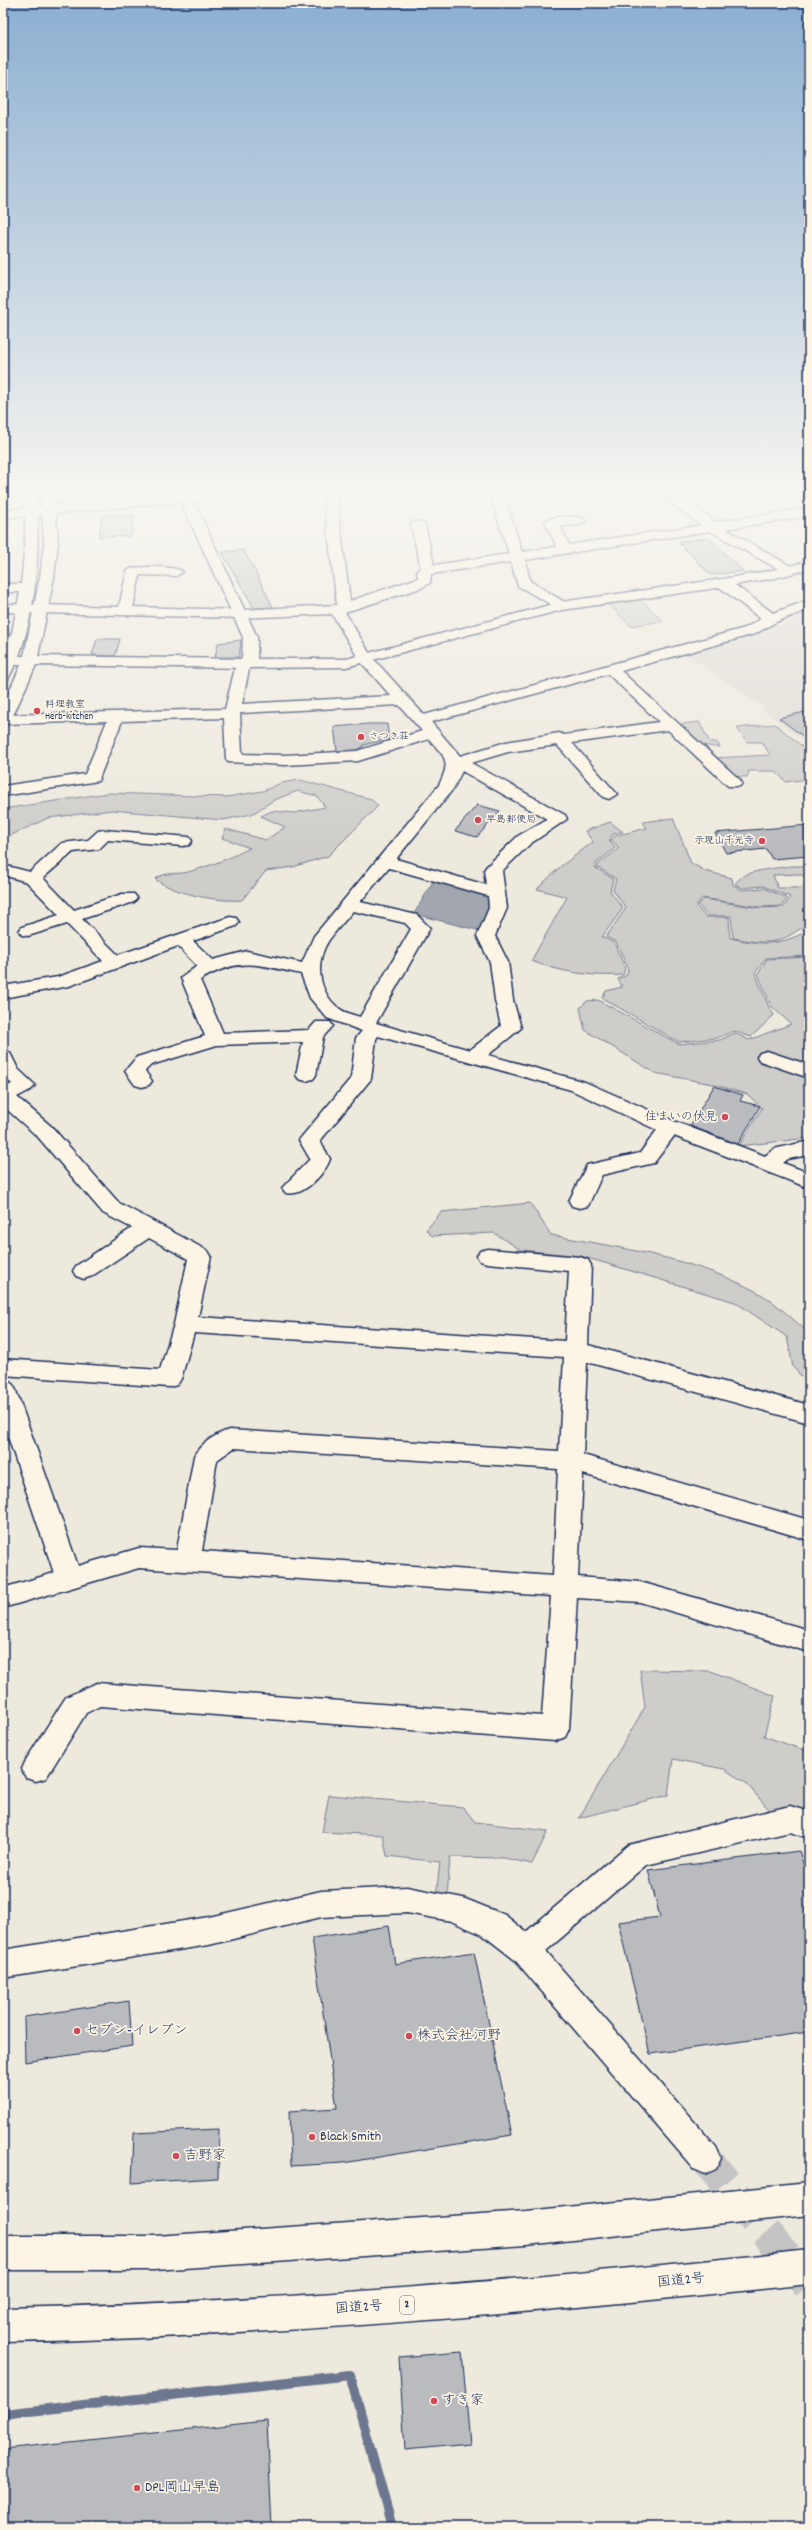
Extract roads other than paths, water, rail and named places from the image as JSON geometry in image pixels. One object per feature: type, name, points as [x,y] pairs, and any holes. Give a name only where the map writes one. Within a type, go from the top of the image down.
[{"type":"main road","points":[[3,676],[23,611]]},
{"type":"main road","points":[[40,611],[30,661],[23,680],[3,719],[116,717],[404,700]]},
{"type":"main road","points":[[85,611],[239,614],[289,611]]},
{"type":"main road","points":[[238,611],[250,637],[246,664],[233,711],[234,759],[285,760],[358,756],[428,726],[612,670],[750,631],[771,619],[791,611]]},
{"type":"main road","points":[[342,611],[365,658],[428,726],[452,755],[456,763],[559,819],[524,840],[493,870],[498,908],[486,936],[499,962],[504,1000],[511,1028],[473,1057]]},
{"type":"main road","points":[[7,661],[246,664],[346,663],[542,611]]},
{"type":"main road","points":[[760,611],[771,619]]},
{"type":"main road","points":[[612,670],[734,783]]},
{"type":"main road","points":[[3,791],[92,778],[116,717]]},
{"type":"main road","points":[[456,763],[506,746],[559,738],[671,725]]},
{"type":"main road","points":[[559,738],[609,794]]},
{"type":"main road","points":[[456,763],[447,786],[320,940],[311,962],[310,970],[310,978],[319,998],[334,1014],[370,1027],[578,1086],[669,1127],[809,1181]]},
{"type":"main road","points":[[33,878],[68,847],[93,845],[104,835],[183,841]]},
{"type":"main road","points":[[385,862],[496,893]]},
{"type":"main road","points":[[3,870],[33,878],[115,963]]},
{"type":"main road","points":[[28,931],[128,898]]},
{"type":"main road","points":[[293,1188],[318,1164],[320,1159],[308,1140],[361,1079],[366,1038],[370,1027],[421,928],[411,919],[349,905]]},
{"type":"main road","points":[[3,992],[62,982],[230,922]]},
{"type":"main road","points":[[180,939],[209,967]]},
{"type":"main road","points":[[216,1039],[190,978],[209,967],[247,957],[310,970]]},
{"type":"main road","points":[[306,1074],[314,1036],[334,1014]]},
{"type":"main road","points":[[142,1082],[136,1071],[144,1061],[216,1039],[314,1036]]},
{"type":"main road","points":[[3,1056],[10,1072],[25,1085],[4,1096],[45,1132],[111,1208],[200,1256],[185,1324],[169,1378],[3,1368]]},
{"type":"main road","points":[[767,1056],[809,1072]]},
{"type":"main road","points":[[580,1201],[594,1170],[647,1158],[655,1150],[669,1127]]},
{"type":"main road","points":[[768,1165],[781,1154],[809,1148]]},
{"type":"main road","points":[[84,1271],[148,1228]]},
{"type":"main road","points":[[36,1769],[76,1705],[98,1694],[555,1729],[565,1587],[580,1265],[488,1256]]},
{"type":"main road","points":[[185,1324],[575,1350],[809,1414]]},
{"type":"main road","points":[[3,1388],[70,1578]]},
{"type":"main road","points":[[188,1560],[206,1456],[229,1440],[571,1461],[809,1530]]},
{"type":"main road","points":[[3,1598],[139,1558],[188,1560],[640,1592],[809,1641]]},
{"type":"main road","points":[[526,1950],[638,1854],[790,1819],[809,1825]]},
{"type":"main road","points":[[3,1964],[209,1931],[321,1904],[407,1900],[453,1908],[494,1925],[526,1950],[704,2158]]},
{"type":"main road","points":[[3,2253],[178,2251],[526,2228],[809,2199]]},
{"type":"main road","name":"国道2号","points":[[3,2325],[121,2324],[524,2297],[809,2268]]},
{"type":"waterway","points":[[3,2414],[350,2375],[392,2527]]},
{"type":"tunnel","points":[[705,2158],[809,2285]]},
{"type":"place","name":"料理教室 Herb-kitchen","points":[[37,711]]},
{"type":"place","name":"さつき荘","points":[[361,737]]},
{"type":"place","name":"早島郵便局","points":[[478,820]]},
{"type":"place","name":"示現山千光寺","points":[[762,841]]},
{"type":"place","name":"住まいの伏見","points":[[725,1117]]},
{"type":"place","name":"セブン-イレブン","points":[[77,2031]]},
{"type":"place","name":"株式会社河野","points":[[409,2036]]},
{"type":"place","name":"Black Smith","points":[[312,2137]]},
{"type":"place","name":"吉野家","points":[[176,2156]]},
{"type":"place","name":"すき家","points":[[434,2401]]},
{"type":"place","name":"DPL岡山早島","points":[[137,2488]]}]
